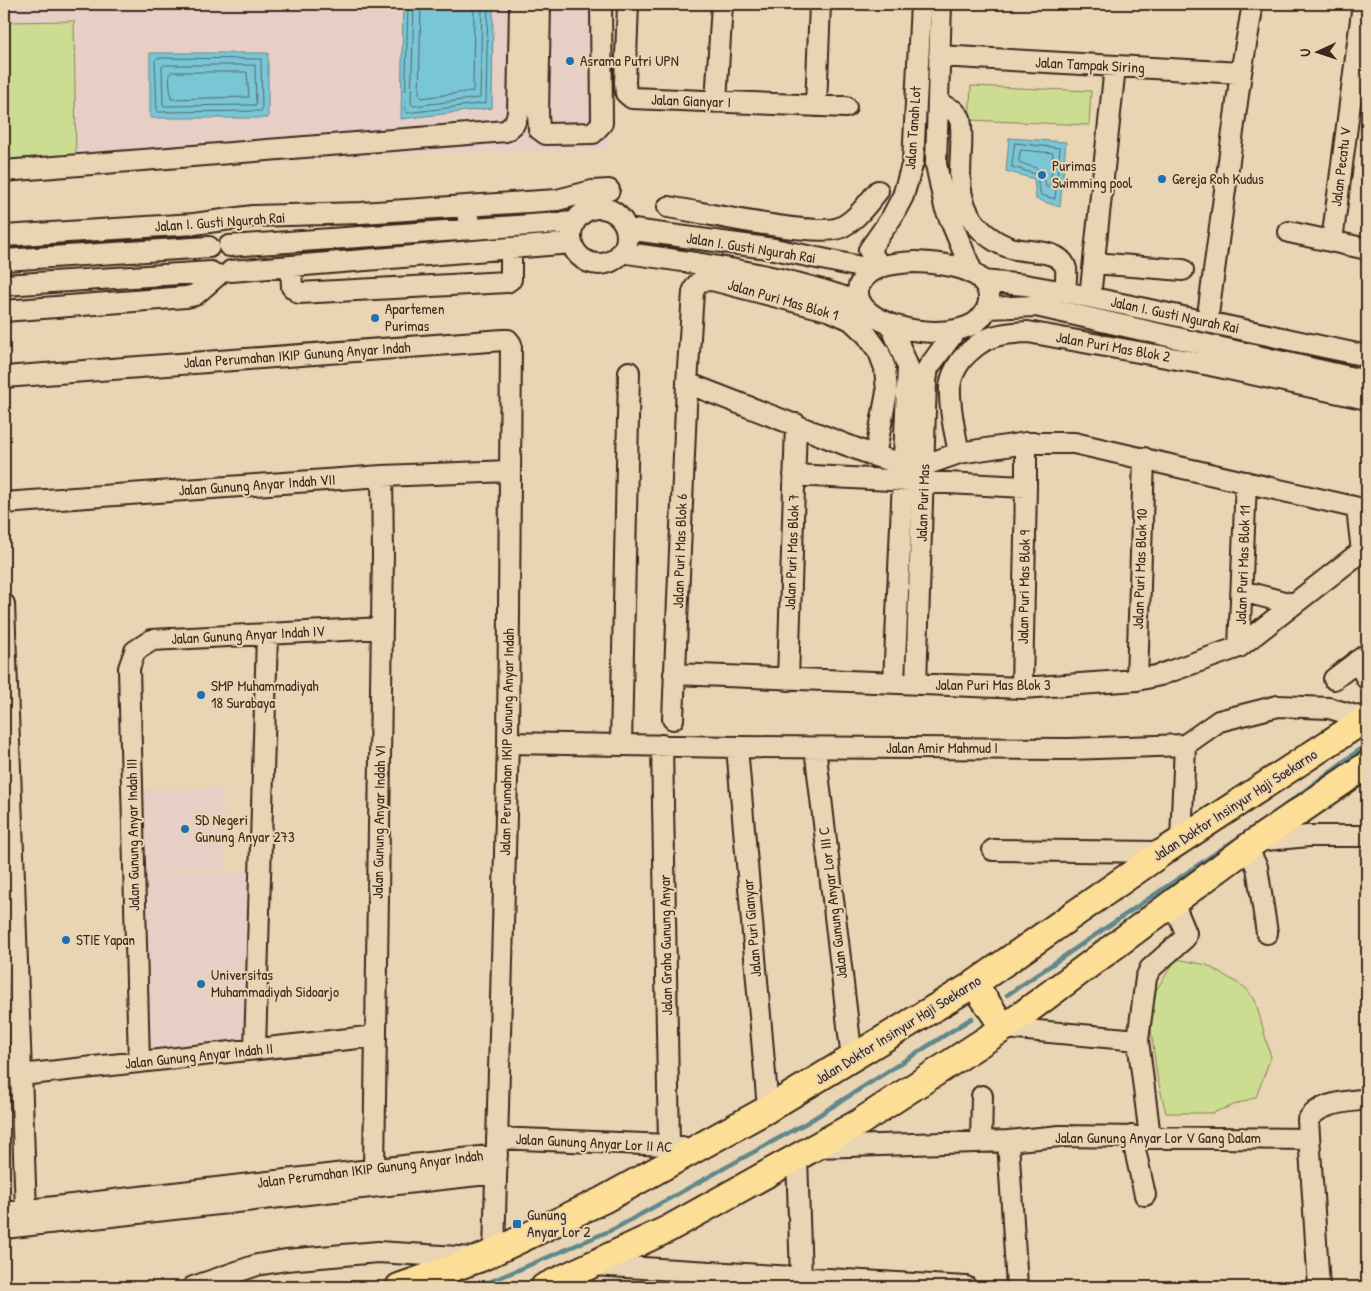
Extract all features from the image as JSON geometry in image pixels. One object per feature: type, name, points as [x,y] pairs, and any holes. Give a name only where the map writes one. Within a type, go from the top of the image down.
[{"type":"main road","name":"Jalan Doktor Insinyur Haji Soekarno","points":[[399,1287],[487,1255],[603,1200],[680,1147],[768,1109],[974,984],[1172,846],[1366,718]]},
{"type":"main road","points":[[544,1287],[668,1229],[806,1152],[861,1134],[1252,844],[1367,765]]},
{"type":"main road","points":[[974,984],[1004,1028]]},
{"type":"street","points":[[4,171],[506,132],[514,124],[518,114],[520,4]]},
{"type":"street","points":[[540,4],[538,113],[539,129],[546,134],[593,133],[602,123],[601,4]]},
{"type":"street","name":"Jalan Gianyar I","points":[[628,4],[625,83],[628,96],[635,99],[846,107]]},
{"type":"street","points":[[716,102],[722,4]]},
{"type":"street","points":[[816,106],[820,4]]},
{"type":"street","name":"Jalan Tanah Lot","points":[[878,268],[869,250],[892,217],[903,196],[913,162],[921,4]]},
{"type":"street","name":"Jalan Tanah Lot","points":[[941,4],[936,164],[945,207],[989,296],[988,308]]},
{"type":"street","name":"Jalan Pecatu V","points":[[1332,241],[1363,4]]},
{"type":"street","points":[[1207,322],[1241,73],[1251,15]]},
{"type":"street","name":"Jalan Tampak Siring","points":[[939,56],[1241,73]]},
{"type":"street","points":[[1090,297],[1115,67]]},
{"type":"street","points":[[938,103],[954,111],[960,121],[959,179],[961,194],[970,216],[982,231],[1003,245],[1056,257],[1066,269],[1065,292]]},
{"type":"street","name":"Jalan I. Gusti Ngurah Rai","points":[[229,246],[362,236],[557,200],[583,192],[609,190]]},
{"type":"street","points":[[668,206],[779,225],[828,230],[840,227],[852,220],[878,191]]},
{"type":"street","points":[[602,208],[617,215],[626,229],[626,240],[621,252],[609,262],[594,263],[580,256],[572,243],[571,236],[574,222],[586,211],[602,208]]},
{"type":"street","points":[[361,213],[362,236]]},
{"type":"street","name":"Jalan I. Gusti Ngurah Rai","points":[[8,236],[194,224],[253,216],[361,213],[574,222]]},
{"type":"street","points":[[774,250],[779,225]]},
{"type":"street","name":"Jalan I. Gusti Ngurah Rai","points":[[626,229],[774,250],[878,268],[916,262],[942,264],[978,277],[1090,297],[1367,356]]},
{"type":"street","points":[[1289,232],[1367,249]]},
{"type":"street","points":[[7,260],[8,236]]},
{"type":"street","points":[[4,311],[195,295],[220,273],[236,258],[229,246],[216,243],[209,247],[204,260],[220,273]]},
{"type":"street","points":[[8,288],[220,273],[572,243]]},
{"type":"street","name":"Jalan I. Gusti Ngurah Rai","points":[[7,260],[209,247]]},
{"type":"street","points":[[291,266],[292,287],[299,293],[507,282],[513,274],[511,249]]},
{"type":"street","name":"Jalan I. Gusti Ngurah Rai","points":[[621,252],[722,267],[822,289],[860,303],[876,317],[892,325],[910,330],[956,330]]},
{"type":"street","points":[[1094,263],[1184,270]]},
{"type":"street","points":[[860,303],[858,290],[862,279],[878,268]]},
{"type":"street","name":"Jalan Puri Mas Blok 1","points":[[687,382],[693,292],[697,283],[703,280],[831,311],[850,320],[867,335],[878,352],[885,368],[887,392],[875,456]]},
{"type":"street","name":"Jalan I. Gusti Ngurah Rai","points":[[988,308],[1036,306],[1367,381]]},
{"type":"street","points":[[918,367],[956,330],[975,322],[988,308]]},
{"type":"street","name":"Jalan Puri Mas","points":[[892,325],[918,367],[916,408],[904,473],[894,683]]},
{"type":"street","name":"Jalan Puri Mas Blok 2","points":[[959,453],[950,385],[955,367],[974,346],[1003,333],[1028,332],[1210,365],[1367,399]]},
{"type":"street","name":"Jalan Perumahan IKIP Gunung Anyar Indah","points":[[4,377],[508,340],[512,344],[508,743],[496,1155],[4,1213]]},
{"type":"street","points":[[621,744],[629,372]]},
{"type":"street","points":[[687,382],[875,456],[904,473]]},
{"type":"street","name":"Jalan Puri Mas Blok 6","points":[[674,719],[674,674],[687,382]]},
{"type":"street","name":"Jalan Puri Mas","points":[[916,408],[925,474],[916,684]]},
{"type":"street","name":"Jalan Puri Mas Blok 7","points":[[788,680],[796,424]]},
{"type":"street","points":[[925,474],[959,453],[1026,443],[1074,443],[1362,509],[1365,549]]},
{"type":"street","name":"Jalan Puri Mas Blok 9","points":[[1022,688],[1026,443]]},
{"type":"street","name":"Jalan Puri Mas Blok 10","points":[[1137,680],[1144,458]]},
{"type":"street","name":"Jalan Gunung Anyar Indah VII","points":[[4,502],[382,476],[510,471]]},
{"type":"street","points":[[794,475],[925,474],[1026,487]]},
{"type":"street","name":"Jalan Gunung Anyar Indah VI","points":[[374,1168],[383,559],[382,476]]},
{"type":"street","name":"Jalan Puri Mas Blok 11","points":[[1239,647],[1246,482]]},
{"type":"street","name":"Jalan Puri Mas Blok 3","points":[[674,674],[1022,688],[1137,680],[1160,675],[1239,647],[1365,549]]},
{"type":"street","points":[[1242,591],[1292,604]]},
{"type":"street","points":[[4,604],[26,1211]]},
{"type":"street","name":"Jalan Gunung Anyar Indah IV","points":[[129,668],[135,651],[152,640],[382,628]]},
{"type":"street","points":[[255,1049],[267,635]]},
{"type":"street","points":[[1334,678],[1362,658],[1367,678]]},
{"type":"street","name":"Jalan Gunung Anyar Indah III","points":[[129,668],[139,1062]]},
{"type":"street","points":[[993,850],[1172,846],[1185,745],[1219,721],[1278,706],[1328,708],[1366,718]]},
{"type":"street","name":"Jalan Amir Mahmud I","points":[[508,743],[737,748],[1070,749],[1185,745]]},
{"type":"street","name":"Jalan Graha Gunung Anyar","points":[[662,745],[680,1147]]},
{"type":"street","name":"Jalan Puri Gianyar","points":[[737,748],[768,1109]]},
{"type":"street","name":"Jalan Gunung Anyar Lor III C","points":[[815,748],[852,1059]]},
{"type":"street","points":[[1267,933],[1252,844],[1309,836],[1367,836]]},
{"type":"street","points":[[1145,1195],[1138,1040],[1146,978],[1150,969],[1185,938],[1186,933],[1173,902]]},
{"type":"street","points":[[1004,1028],[1138,1040]]},
{"type":"street","name":"Jalan Gunung Anyar Indah II","points":[[21,1075],[376,1036]]},
{"type":"street","points":[[981,1142],[982,1096]]},
{"type":"street","points":[[1320,1287],[1308,1120],[1315,1113],[1333,1104],[1367,1099]]},
{"type":"street","name":"Jalan Gunung Anyar Lor V Gang Dalam","points":[[861,1134],[981,1142],[1060,1136],[1309,1138]]},
{"type":"street","points":[[1008,1141],[1018,1287]]},
{"type":"street","name":"Jalan Gunung Anyar Lor II AC","points":[[496,1155],[680,1147]]},
{"type":"street","points":[[801,1278],[806,1152]]},
{"type":"street","points":[[4,1228],[496,1155],[487,1255],[378,1252],[286,1260],[257,1265],[193,1287]]},
{"type":"street","points":[[592,1265],[801,1278],[878,1285],[966,1287]]},
{"type":"shaded area","points":[[4,4],[610,4],[608,149],[399,154],[4,181]]},
{"type":"shaded area","name":"SD Negeri Gunung Anyar 273","points":[[223,788],[225,868],[146,870],[145,789]]},
{"type":"shaded area","name":"Universitas Muhammadiyah Sidoarjo","points":[[255,871],[250,1040],[151,1048],[146,872]]},
{"type":"green space","points":[[74,21],[76,160],[4,162],[4,22]]},
{"type":"green space","points":[[971,86],[1091,91],[1089,125],[969,120]]},
{"type":"green space","points":[[1176,959],[1207,965],[1246,988],[1255,1000],[1271,1057],[1256,1097],[1212,1113],[1166,1113],[1157,1076],[1151,1030],[1153,995]]},
{"type":"water","points":[[403,4],[493,4],[492,108],[401,119]]},
{"type":"water","points":[[150,53],[268,53],[268,118],[150,118]]},
{"type":"water","name":"Purimas Swimming pool","points":[[1009,138],[1066,142],[1060,207],[1036,199],[1034,179],[1006,171]]},
{"type":"waterway","points":[[1287,804],[1367,744]]},
{"type":"waterway","points":[[1007,995],[1248,831]]},
{"type":"waterway","points":[[478,1287],[614,1229],[808,1122],[972,1018]]},
{"type":"place","name":"Asrama Putri UPN","points":[[570,61]]},
{"type":"place","name":"Purimas Swimming pool","points":[[1042,175]]},
{"type":"place","name":"Gereja Roh Kudus","points":[[1162,179]]},
{"type":"place","name":"Apartemen Purimas","points":[[375,318]]},
{"type":"place","name":"SMP Muhammadiyah 18 Surabaya","points":[[201,695]]},
{"type":"place","name":"SD Negeri Gunung Anyar 273","points":[[185,829]]},
{"type":"place","name":"STIE Yapan","points":[[66,940]]},
{"type":"place","name":"Universitas Muhammadiyah Sidoarjo","points":[[201,984]]},
{"type":"place","name":"Gunung Anyar Lor 2","points":[[517,1224]]}]
